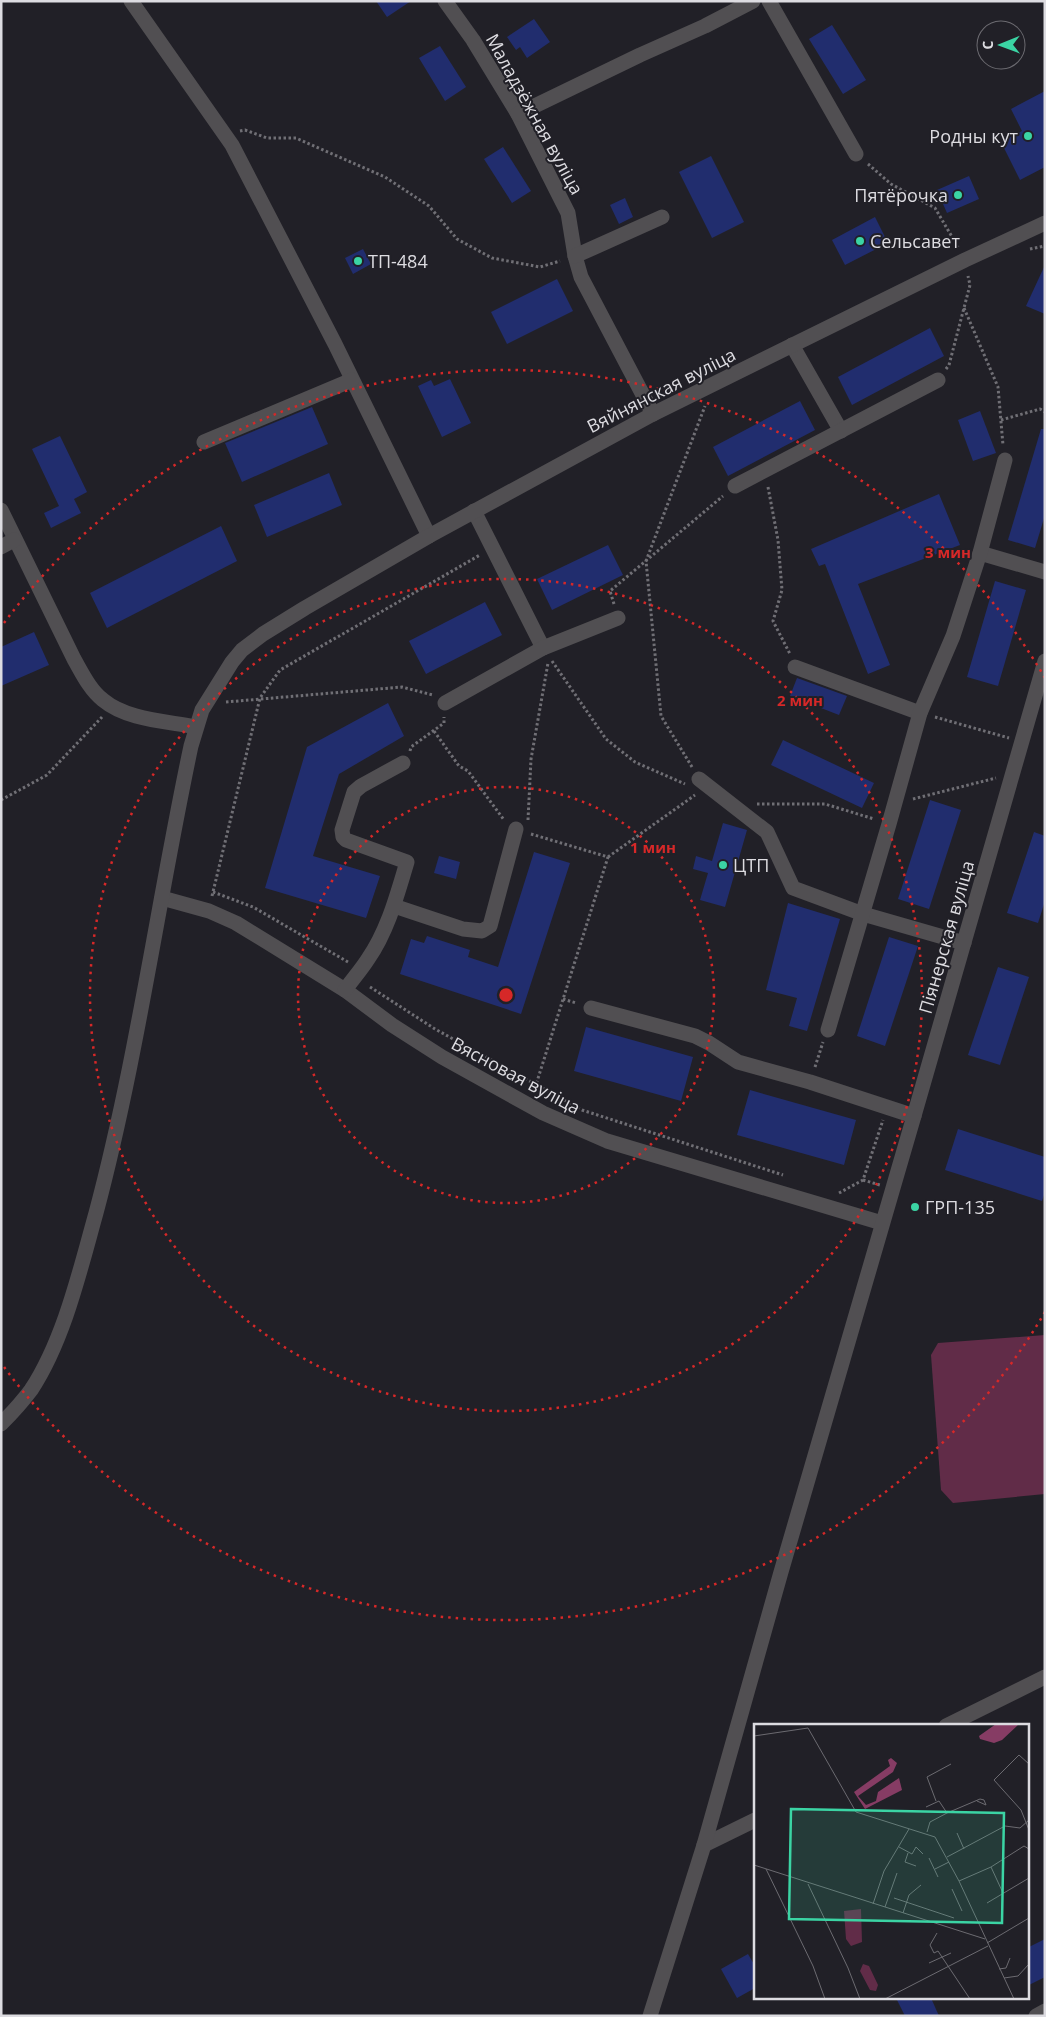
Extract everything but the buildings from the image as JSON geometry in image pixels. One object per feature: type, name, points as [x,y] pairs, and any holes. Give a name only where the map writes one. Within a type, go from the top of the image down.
[{"type":"street","points":[[131,1],[232,145],[289,252],[429,536]]},
{"type":"street","name":"Маладзёжная вуліца","points":[[445,1],[473,40],[518,114],[568,213],[575,256],[581,277],[653,414]]},
{"type":"street","points":[[518,114],[640,55],[706,26],[753,1]]},
{"type":"street","points":[[769,1],[856,154]]},
{"type":"street","points":[[575,256],[662,217]]},
{"type":"street","name":"Вяйнянская вуліца","points":[[1,1424],[26,1396],[40,1375],[73,1293],[114,1143],[126,1089],[196,727],[205,704],[223,673],[242,650],[304,608],[429,536],[653,414],[965,260],[1045,223]]},
{"type":"street","points":[[792,345],[841,431]]},
{"type":"street","points":[[204,442],[352,380]]},
{"type":"street","points":[[736,486],[938,380]]},
{"type":"street","points":[[828,1030],[920,712],[946,654],[980,553],[1005,460]]},
{"type":"street","points":[[1,510],[8,544],[86,680],[102,700],[112,706],[139,716],[196,727]]},
{"type":"street","points":[[474,511],[543,648]]},
{"type":"street","points":[[980,553],[1045,572]]},
{"type":"street","points":[[448,701],[543,648],[618,618]]},
{"type":"street","name":"Піянерская вуліца","points":[[650,2016],[704,1845],[780,1572],[1045,661]]},
{"type":"street","points":[[794,666],[920,712]]},
{"type":"street","points":[[344,990],[358,973],[382,935],[394,906],[407,862],[346,840],[343,837],[342,830],[354,792],[406,759]]},
{"type":"street","points":[[703,782],[767,832],[793,888],[863,914],[964,943]]},
{"type":"street","points":[[394,906],[462,929],[482,931],[490,926],[522,831]]},
{"type":"street","name":"Вясновая вуліца","points":[[162,898],[209,911],[252,932],[344,990],[400,1031],[530,1106],[573,1128],[607,1141],[882,1224]]},
{"type":"street","points":[[591,1008],[695,1036],[738,1062],[810,1082],[914,1116]]},
{"type":"street","points":[[950,1724],[1045,1677]]},
{"type":"street","points":[[704,1845],[754,1820]]},
{"type":"street","points":[[1036,2016],[1045,2012]]},
{"type":"path","points":[[224,133],[245,130],[267,138],[296,138],[385,177],[429,206],[457,239],[492,258],[540,267],[575,256]]},
{"type":"path","points":[[856,154],[891,184],[935,208],[965,260],[970,285],[949,365],[938,380]]},
{"type":"path","points":[[964,308],[998,387],[1005,460]]},
{"type":"path","points":[[703,782],[661,716],[646,561],[713,384]]},
{"type":"path","points":[[1001,420],[1040,409],[1045,412]]},
{"type":"path","points":[[764,471],[778,540],[782,590],[773,621],[791,655],[794,666]]},
{"type":"path","points":[[618,618],[610,591],[736,486]]},
{"type":"path","points":[[209,911],[260,698],[280,670],[493,547]]},
{"type":"path","points":[[543,648],[606,738],[635,762],[685,784],[703,782]]},
{"type":"path","points":[[522,831],[531,759],[549,665],[543,648]]},
{"type":"path","points":[[205,704],[402,687],[448,701],[444,723],[411,747],[406,759]]},
{"type":"path","points":[[1,800],[47,775],[112,706]]},
{"type":"path","points":[[920,712],[1021,741]]},
{"type":"path","points":[[434,731],[459,766],[468,771],[503,820],[522,831],[608,857]]},
{"type":"path","points":[[895,803],[1012,774]]},
{"type":"path","points":[[530,1106],[608,857],[703,782]]},
{"type":"path","points":[[732,805],[825,804],[889,824]]},
{"type":"path","points":[[213,892],[253,907],[358,973],[435,1029],[582,1110],[785,1176]]},
{"type":"path","points":[[810,1082],[828,1030]]},
{"type":"path","points":[[831,1190],[840,1194],[864,1180],[887,1108]]},
{"type":"shaded area","points":[[1045,1335],[1045,1494],[953,1503],[941,1490],[931,1355],[938,1343]]},
{"type":"place","name":"Родны кут","points":[[1028,136]]},
{"type":"place","name":"Пятёрочка","points":[[958,195]]},
{"type":"place","name":"Сельсавет","points":[[860,241]]},
{"type":"place","name":"ТП-484","points":[[358,261]]},
{"type":"place","name":"ЦТП","points":[[723,865]]},
{"type":"place","name":"ГРП-135","points":[[915,1207]]}]
